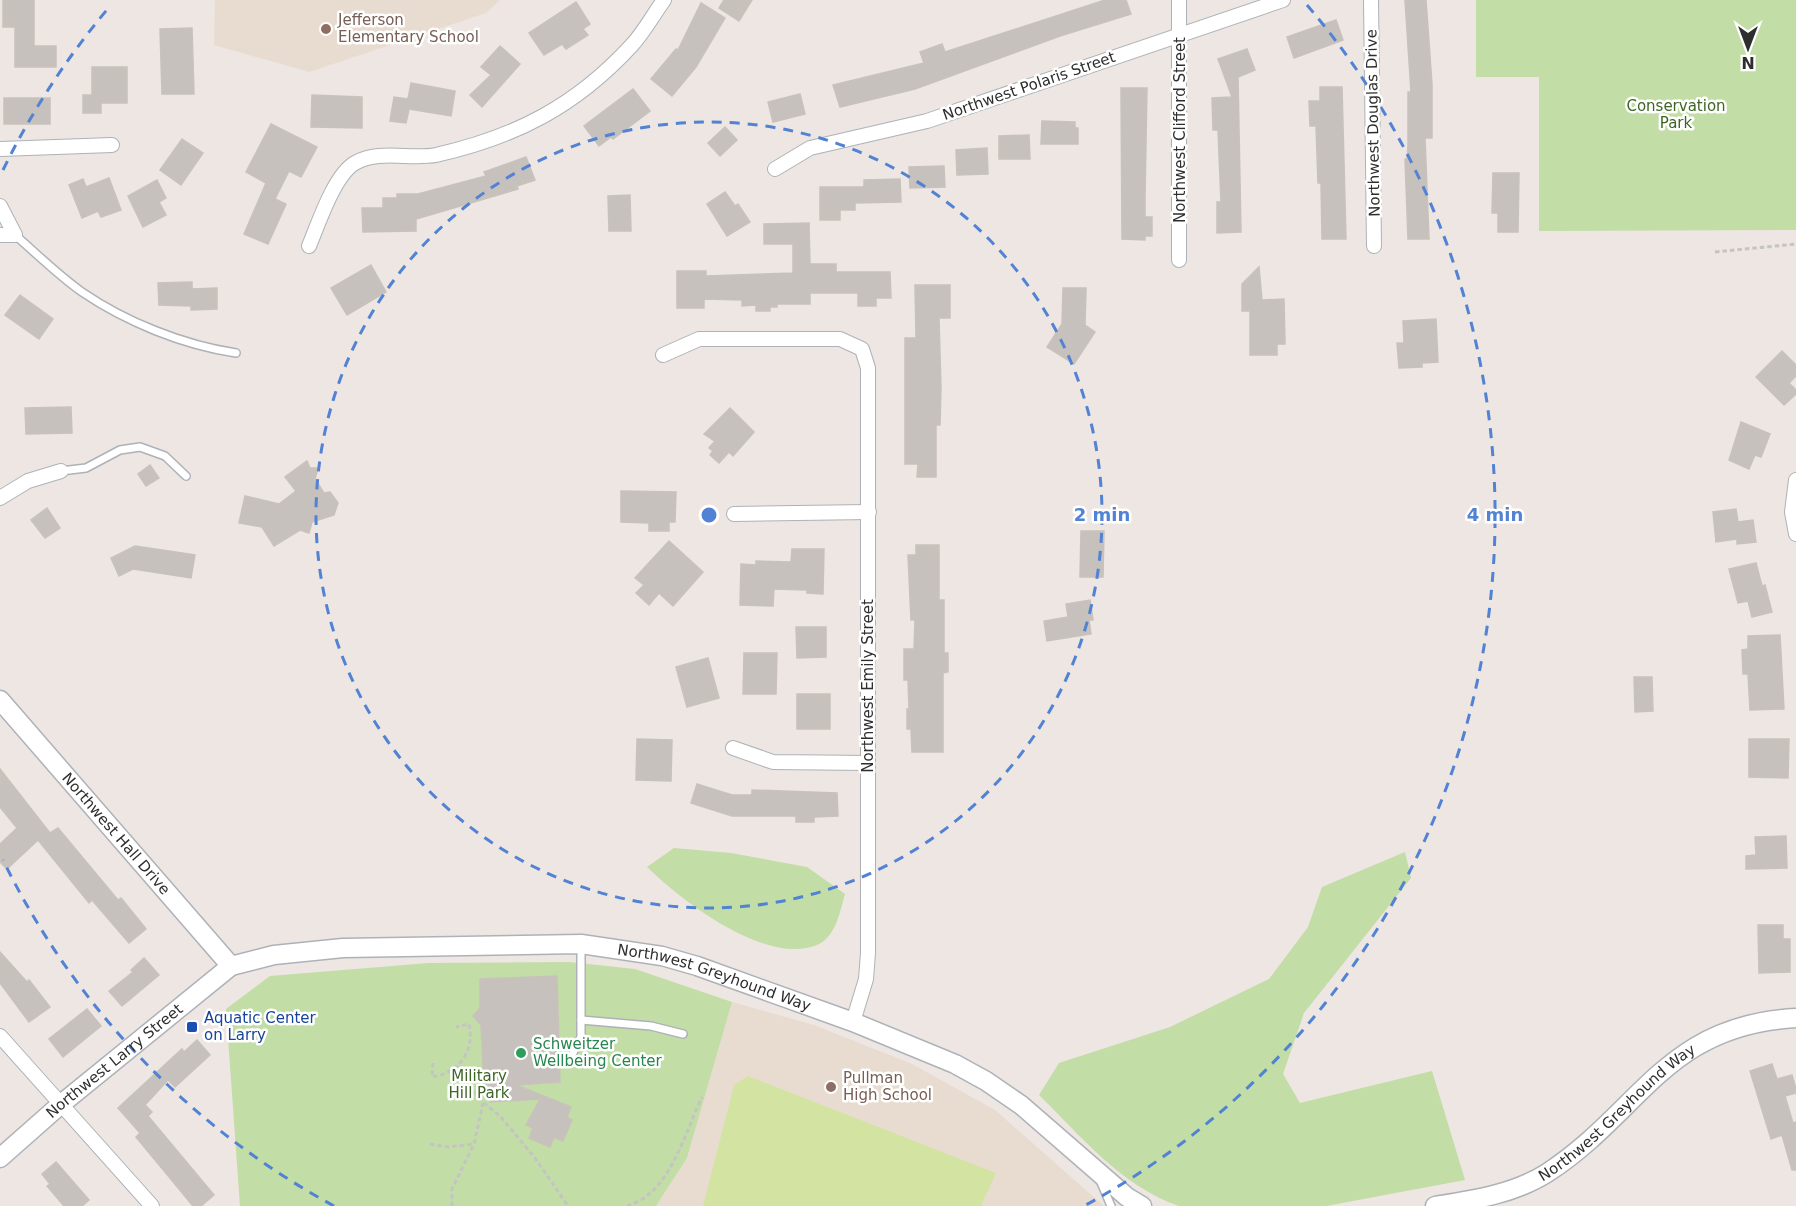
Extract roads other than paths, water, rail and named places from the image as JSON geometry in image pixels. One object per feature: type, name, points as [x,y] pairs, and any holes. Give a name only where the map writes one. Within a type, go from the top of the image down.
[{"type":"street","points":[[309,246],[338,181],[354,164],[376,157],[433,155],[505,136],[574,99],[633,44],[664,0]]},
{"type":"street","name":"Northwest Clifford Street","points":[[1179,0],[1179,260]]},
{"type":"street","name":"Northwest Polaris Street","points":[[775,169],[810,148],[927,121],[1283,0]]},
{"type":"street","name":"Northwest Douglas Drive","points":[[1371,0],[1374,246]]},
{"type":"street","points":[[0,149],[112,146]]},
{"type":"street","points":[[0,206],[15,235],[0,235]]},
{"type":"street","name":"Northwest Emily Street","points":[[663,355],[699,339],[840,339],[862,349],[868,368],[866,978],[853,1022]]},
{"type":"street","points":[[0,498],[28,482],[61,471]]},
{"type":"street","points":[[1796,480],[1792,512],[1796,534]]},
{"type":"street","points":[[734,514],[868,512]]},
{"type":"street","name":"Northwest Hall Drive","points":[[0,700],[231,966]]},
{"type":"street","points":[[734,748],[773,762],[868,763]]},
{"type":"street","name":"Northwest Greyhound Way","points":[[231,966],[274,955],[343,948],[581,944],[662,956],[853,1022],[921,1049],[986,1081],[1021,1106],[1127,1197],[1142,1206]]},
{"type":"street","name":"Northwest Larry Street","points":[[0,1158],[60,1105],[231,966]]},
{"type":"street","name":"Northwest Greyhound Way","points":[[1445,1205],[1512,1190],[1547,1173],[1574,1154],[1659,1072],[1718,1033],[1748,1023],[1796,1018]]},
{"type":"street","points":[[0,1036],[152,1206]]},
{"type":"lane","points":[[15,235],[83,292],[134,320],[213,350],[236,353]]},
{"type":"lane","points":[[61,471],[86,468],[120,450],[140,447],[165,456],[186,476]]},
{"type":"lane","points":[[568,1063],[581,1037],[581,944]]},
{"type":"lane","points":[[581,1020],[651,1026],[683,1034]]},
{"type":"lane","points":[[1095,1170],[1111,1206]]},
{"type":"place","name":"Jefferson Elementary School","points":[[326,29]]},
{"type":"place","name":"Aquatic Center on Larry","points":[[192,1027]]},
{"type":"place","name":"Schweitzer Wellbeing Center","points":[[521,1053]]},
{"type":"place","name":"Pullman High School","points":[[831,1087]]},
{"type":"park label","name":"Conservation Park","points":[[1676,114]]},
{"type":"park label","name":"Military Hill Park","points":[[479,1084]]}]
